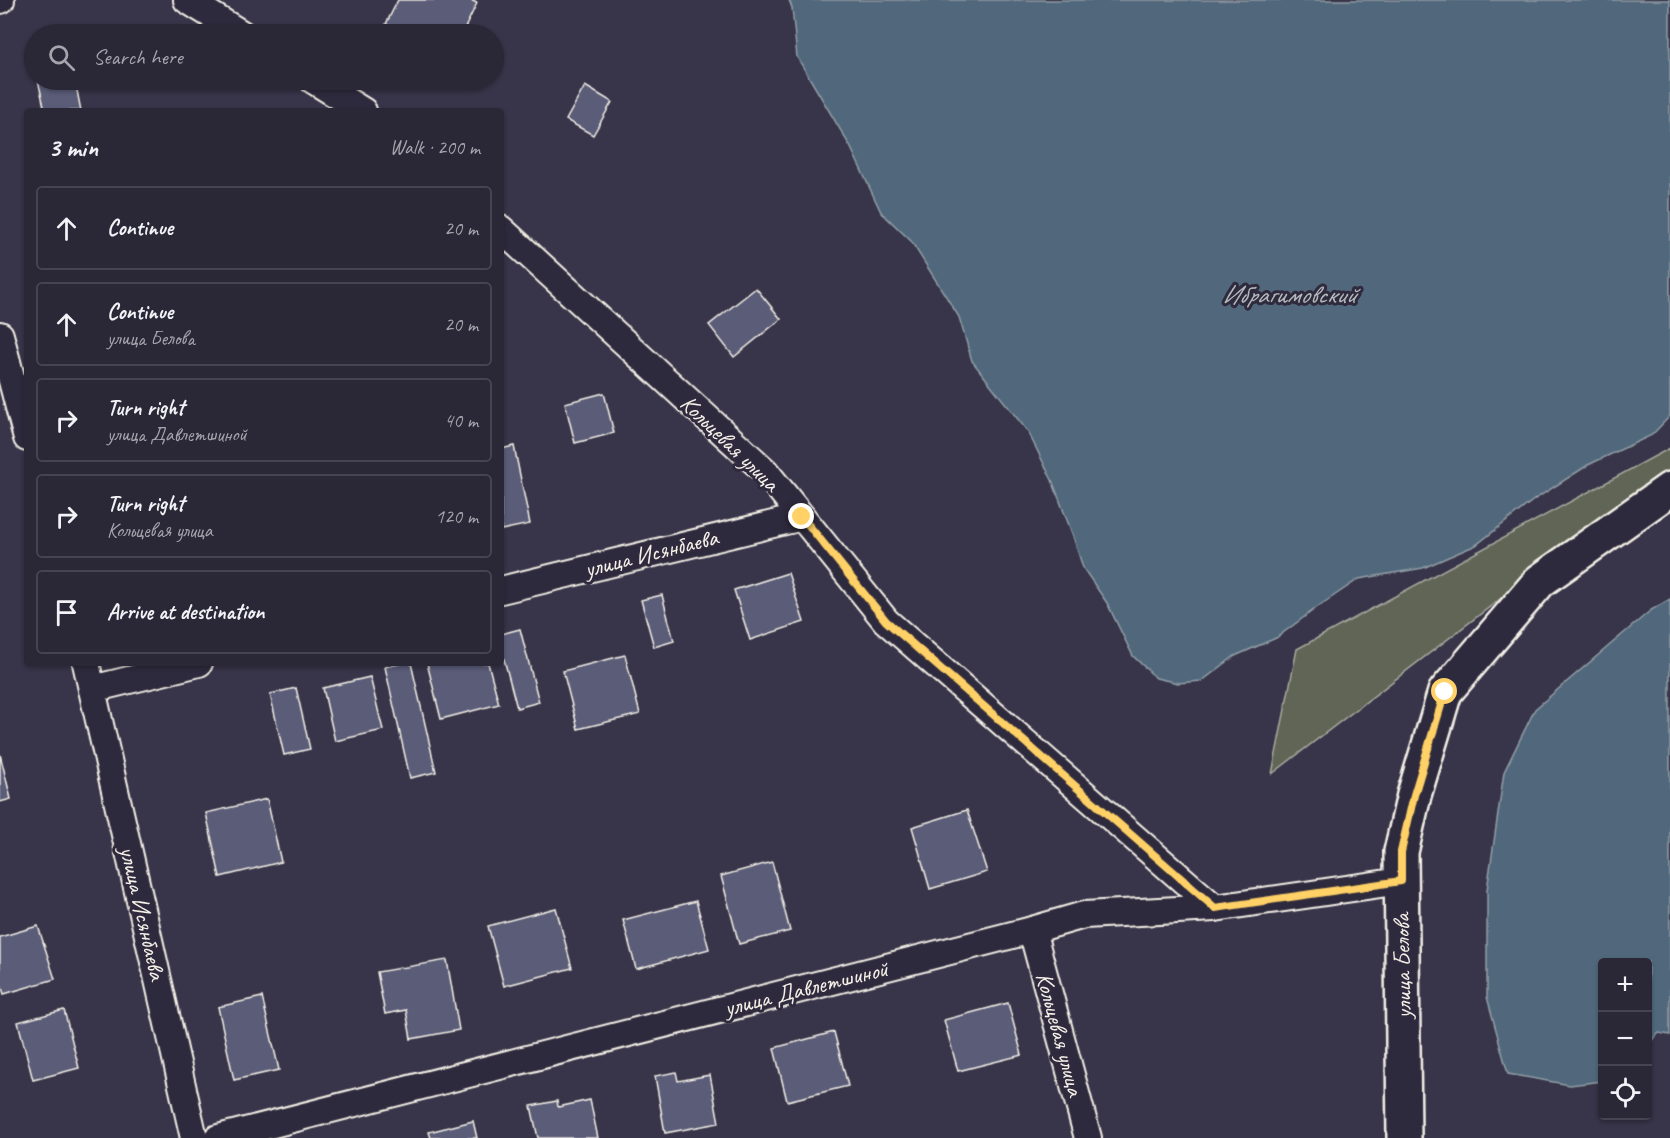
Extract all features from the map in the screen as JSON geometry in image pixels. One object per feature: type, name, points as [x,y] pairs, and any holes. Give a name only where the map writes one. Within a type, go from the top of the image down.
[{"type":"main road","name":"улица Белова","points":[[1404,1138],[1401,852],[1414,795],[1445,692],[1540,581],[1670,489]]},
{"type":"street","points":[[188,0],[226,24]]},
{"type":"street","points":[[329,90],[358,108]]},
{"type":"street","name":"Кольцевая улица","points":[[504,232],[765,471],[886,621],[1215,908]]},
{"type":"street","points":[[0,335],[24,427]]},
{"type":"street","name":"улица Исянбаева","points":[[504,589],[802,517]]},
{"type":"street","name":"улица Исянбаева","points":[[87,666],[194,1138]]},
{"type":"street","points":[[92,689],[187,666]]},
{"type":"street","name":"улица Давлетшиной","points":[[218,1138],[1084,915],[1215,908],[1401,881]]},
{"type":"street","name":"Кольцевая улица","points":[[1032,930],[1088,1138]]},
{"type":"green space","points":[[1670,448],[1670,500],[1512,590],[1272,774],[1297,649]]},
{"type":"water","name":"Ибрагимовский","points":[[789,0],[1670,0],[1670,416],[1652,435],[1588,465],[1535,499],[1476,545],[1423,568],[1359,579],[1276,638],[1235,656],[1202,681],[1178,683],[1156,678],[1133,656],[1107,603],[1083,568],[1052,480],[1028,432],[972,361],[959,317],[911,241],[881,212],[850,146],[797,57],[792,8]]},
{"type":"water","points":[[1670,599],[1670,1035],[1659,1033],[1652,1040],[1652,958],[1598,958],[1598,1082],[1570,1085],[1508,1074],[1487,997],[1487,890],[1504,772],[1535,709],[1651,610]]},
{"type":"building","points":[[398,0],[470,0],[477,3],[467,24],[386,24]]},
{"type":"building","points":[[585,86],[612,102],[593,135],[566,120]]},
{"type":"building","points":[[40,90],[77,90],[80,108],[44,108]]},
{"type":"building","points":[[756,288],[781,319],[734,357],[709,325]]},
{"type":"building","points":[[604,393],[614,433],[575,443],[565,403]]},
{"type":"building","points":[[514,446],[530,524],[504,529],[504,448]]},
{"type":"building","points":[[788,573],[804,622],[750,640],[734,590]]},
{"type":"building","points":[[662,595],[674,641],[654,647],[641,600]]},
{"type":"building","points":[[520,629],[539,702],[517,708],[504,659],[504,633]]},
{"type":"building","points":[[625,655],[640,714],[578,729],[563,671]]},
{"type":"building","points":[[412,666],[436,772],[410,778],[385,667]]},
{"type":"building","points":[[428,666],[489,666],[499,704],[441,719]]},
{"type":"building","points":[[370,677],[383,730],[335,741],[323,688]]},
{"type":"building","points":[[296,688],[310,749],[284,755],[270,694]]},
{"type":"building","points":[[0,754],[11,799],[0,802]]},
{"type":"building","points":[[267,799],[281,862],[220,877],[206,813]]},
{"type":"building","points":[[967,810],[987,872],[930,889],[912,827]]},
{"type":"building","points":[[772,862],[790,931],[739,944],[721,876]]},
{"type":"building","points":[[696,901],[709,949],[636,969],[623,920]]},
{"type":"building","points":[[556,908],[572,968],[504,986],[488,926]]},
{"type":"building","points":[[38,926],[55,979],[4,994],[0,981],[0,937]]},
{"type":"building","points":[[447,960],[459,1030],[411,1039],[406,1010],[385,1014],[377,972]]},
{"type":"building","points":[[262,997],[279,1070],[234,1080],[218,1007]]},
{"type":"building","points":[[1008,1003],[1022,1055],[958,1071],[944,1020]]},
{"type":"building","points":[[64,1010],[79,1068],[33,1080],[18,1022]]},
{"type":"building","points":[[834,1032],[848,1086],[787,1101],[774,1048]]},
{"type":"building","points":[[676,1072],[678,1081],[710,1075],[719,1123],[665,1133],[655,1076]]},
{"type":"building","points":[[590,1100],[598,1138],[538,1138],[531,1106],[557,1101],[558,1107]]},
{"type":"building","points":[[473,1121],[477,1138],[431,1138],[429,1132]]},
{"type":"route","points":[[802,517],[886,621],[1215,908],[1401,881],[1401,852],[1414,795],[1445,692]]}]
